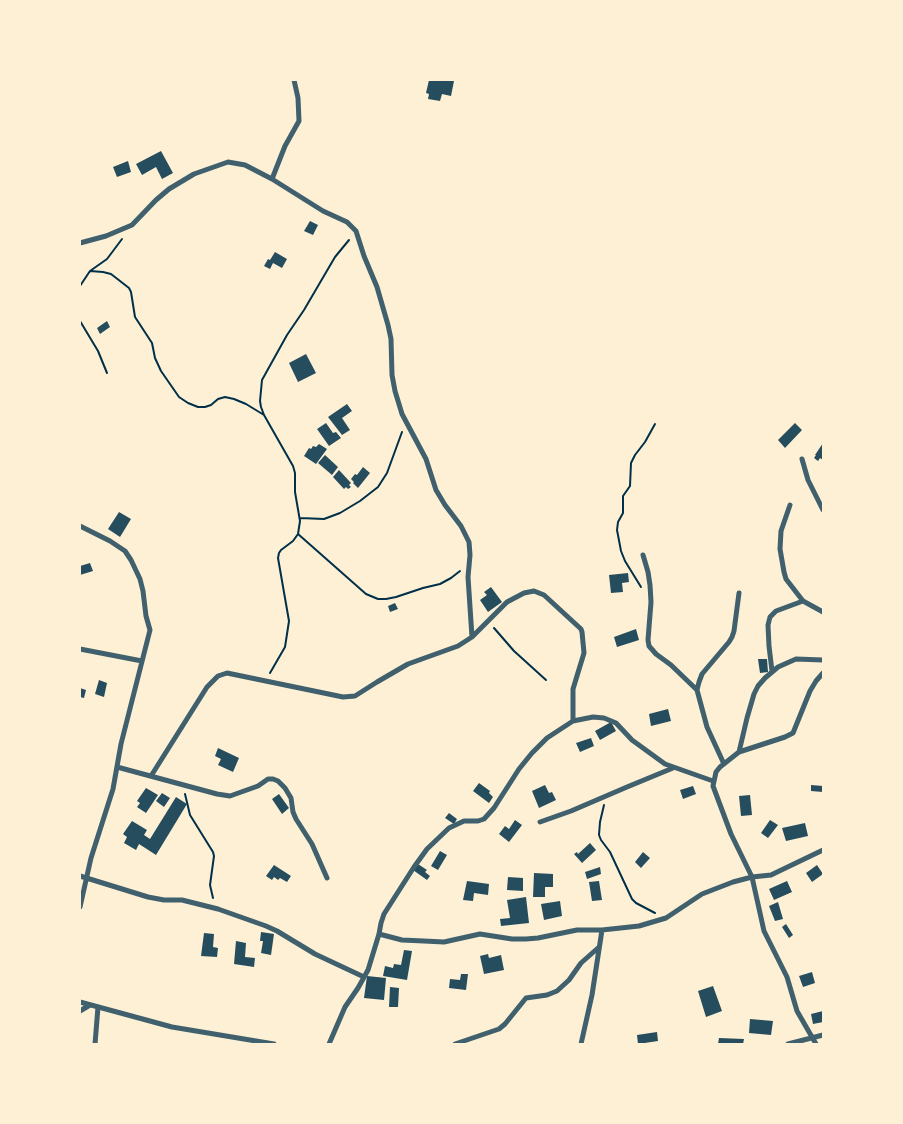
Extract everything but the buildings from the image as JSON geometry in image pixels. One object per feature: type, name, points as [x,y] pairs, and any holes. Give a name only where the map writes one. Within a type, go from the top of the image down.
[{"type":"street","points":[[272,179],[285,146],[299,121],[298,98],[294,80]]},
{"type":"street","points":[[80,243],[106,236],[132,225],[169,189],[208,168],[228,162],[245,165],[272,179],[323,211],[347,222],[356,231],[380,295],[388,325],[391,339],[392,375],[395,391],[406,423],[426,459],[436,490],[468,539],[470,546],[468,577],[472,637]]},
{"type":"street","points":[[802,459],[808,480],[823,510]]},
{"type":"street","points":[[790,505],[781,532],[780,549],[786,579],[803,600],[823,612]]},
{"type":"street","points":[[80,526],[124,550],[140,578],[146,616],[150,626],[120,744],[113,789],[91,858],[80,907]]},
{"type":"street","points":[[643,555],[650,585],[649,646],[698,690]]},
{"type":"street","points":[[151,776],[207,687],[218,676],[227,673],[343,697],[355,696],[408,664],[458,646],[472,637],[512,598],[534,591],[544,595],[581,629],[584,652],[573,689],[572,721]]},
{"type":"street","points":[[724,764],[708,727],[698,690],[702,674],[732,637],[739,593]]},
{"type":"street","points":[[772,672],[768,625],[770,617],[776,611],[803,600]]},
{"type":"street","points":[[80,649],[142,661]]},
{"type":"street","points":[[739,752],[747,718],[758,686],[778,667],[796,659],[823,660]]},
{"type":"street","points":[[816,1044],[797,1011],[787,977],[764,931],[752,877],[731,834],[712,786],[716,772],[739,752],[793,733],[810,691],[823,672]]},
{"type":"street","points":[[329,1044],[345,1007],[368,970],[381,923],[389,906],[414,867],[427,849],[449,828],[464,821],[478,821],[484,818],[494,808],[519,769],[547,738],[572,721],[593,717],[604,718],[616,723],[646,752],[665,764],[713,781]]},
{"type":"street","points":[[116,767],[230,796],[258,786],[268,779],[278,781],[288,793],[296,819],[312,844],[327,878]]},
{"type":"street","points":[[540,822],[674,768]]},
{"type":"street","points":[[379,934],[402,940],[444,942],[480,934],[512,939],[526,939],[577,930],[602,930],[640,926],[666,918],[702,894],[752,877],[771,876],[823,850]]},
{"type":"street","points":[[80,876],[148,897],[164,900],[182,900],[218,909],[277,930],[315,954],[364,978]]},
{"type":"street","points":[[581,1044],[602,930]]},
{"type":"street","points":[[455,1044],[499,1029],[526,998],[547,995],[558,991],[569,980],[581,962],[598,948]]},
{"type":"street","points":[[80,1002],[172,1027],[274,1044]]},
{"type":"street","points":[[80,1011],[90,1005]]},
{"type":"street","points":[[95,1044],[98,1007]]},
{"type":"street","points":[[788,1044],[823,1035]]},
{"type":"path","points":[[80,286],[90,271],[114,250],[132,225]]},
{"type":"path","points":[[266,681],[284,646],[289,620],[278,558],[279,553],[298,534],[300,518],[293,466],[264,415],[260,400],[262,380],[335,257],[356,231]]},
{"type":"path","points":[[90,271],[111,274],[129,288],[135,317],[152,343],[155,358],[161,371],[179,397],[188,403],[205,407],[225,397],[246,404],[264,415]]},
{"type":"path","points":[[80,321],[98,350],[107,373]]},
{"type":"path","points":[[300,518],[324,519],[340,513],[378,487],[387,473],[406,423]]},
{"type":"path","points":[[651,604],[625,561],[617,530],[618,522],[623,513],[623,496],[630,486],[631,463],[656,424]]},
{"type":"path","points":[[298,534],[359,587],[372,597],[378,599],[396,597],[440,584],[451,578],[469,563]]},
{"type":"path","points":[[488,620],[514,651],[546,680]]},
{"type":"path","points":[[182,784],[190,815],[213,852],[210,885],[212,896],[218,909]]},
{"type":"path","points":[[607,795],[600,822],[599,834],[601,840],[610,852],[632,899],[636,903],[666,918]]}]
